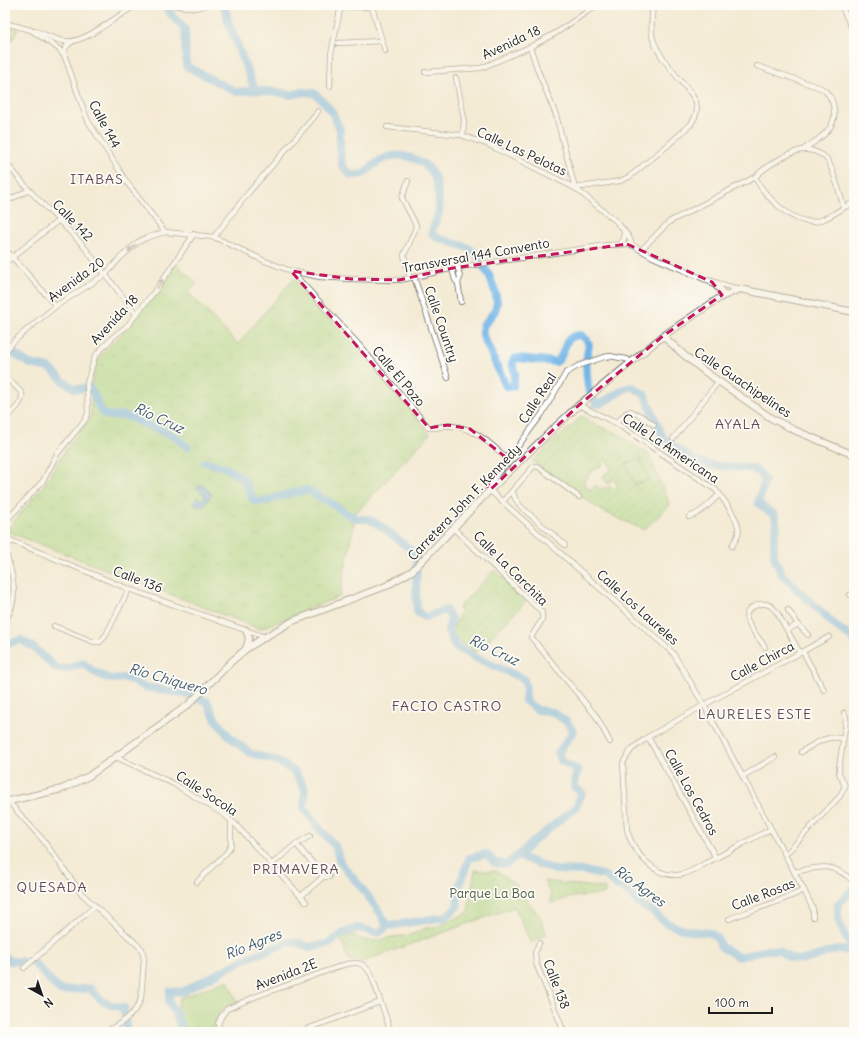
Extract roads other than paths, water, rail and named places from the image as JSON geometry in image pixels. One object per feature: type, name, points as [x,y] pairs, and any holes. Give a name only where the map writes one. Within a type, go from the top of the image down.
[{"type":"main road","points":[[712,282],[721,290],[721,297]]},
{"type":"main road","points":[[740,289],[854,312]]},
{"type":"main road","name":"Carretera John F. Kennedy","points":[[7,802],[62,789],[89,776],[188,705],[226,666],[246,649],[293,621],[386,586],[412,571],[420,565],[490,490],[579,405],[663,336],[721,297],[740,289]]},
{"type":"main road","name":"Calle Guachipelines","points":[[663,336],[718,382],[770,418],[794,430],[854,455]]},
{"type":"main road","points":[[246,630],[249,638],[246,649]]},
{"type":"street","points":[[65,57],[65,49],[67,45],[84,37],[138,5]]},
{"type":"street","points":[[172,5],[195,7],[206,5]]},
{"type":"street","name":"Avenida 18","points":[[425,72],[481,68],[530,47],[556,33],[597,5]]},
{"type":"street","points":[[530,47],[556,115],[575,188],[629,178],[691,124],[697,110],[696,102],[692,95],[657,49],[653,38],[651,25],[653,5]]},
{"type":"street","points":[[841,5],[854,33]]},
{"type":"street","points":[[330,86],[332,54],[343,6],[372,6],[385,50]]},
{"type":"street","name":"Calle 144","points":[[5,23],[31,30],[59,50],[65,57],[82,108],[88,121],[128,184],[165,232]]},
{"type":"street","points":[[31,30],[64,42],[72,42]]},
{"type":"street","points":[[338,43],[382,41]]},
{"type":"street","points":[[641,250],[669,222],[755,177],[760,172],[795,152],[804,149],[822,136],[831,126],[834,121],[835,113],[832,100],[825,90],[757,66]]},
{"type":"street","points":[[456,78],[464,118],[463,135]]},
{"type":"street","points":[[214,237],[249,192],[318,111]]},
{"type":"street","name":"Calle Las Pelotas","points":[[387,127],[463,135],[489,145],[575,188],[609,215],[624,230],[632,245]]},
{"type":"street","points":[[804,149],[819,153],[826,159],[844,207]]},
{"type":"street","name":"Calle 142","points":[[5,162],[29,190],[81,244],[136,314]]},
{"type":"street","points":[[755,177],[766,195],[772,201],[794,216],[806,222],[819,221],[854,202]]},
{"type":"street","name":"Calle Country","points":[[408,182],[402,198],[416,225],[416,230],[404,255],[448,378]]},
{"type":"street","points":[[5,202],[29,190]]},
{"type":"street","points":[[5,263],[59,220]]},
{"type":"street","points":[[620,244],[624,239],[624,230]]},
{"type":"street","name":"Transversal 144 Convento","points":[[165,232],[214,237],[265,261],[291,271],[320,277],[350,279],[399,280],[452,268],[489,262],[620,244],[632,245],[665,262],[712,282],[740,289]]},
{"type":"street","name":"Avenida 20","points":[[5,352],[14,342],[56,306],[106,274],[138,242],[165,232]]},
{"type":"street","name":"Avenida 18","points":[[5,522],[43,481],[57,454],[85,420],[88,414],[87,383],[96,356],[113,337],[126,326],[158,287],[194,234]]},
{"type":"street","points":[[5,249],[56,306]]},
{"type":"street","points":[[458,267],[460,278],[458,283],[461,302]]},
{"type":"street","points":[[452,268],[454,280],[458,283]]},
{"type":"street","name":"Calle El Pozo","points":[[291,271],[359,345],[429,428],[448,425],[470,429],[508,459]]},
{"type":"street","name":"Calle Real","points":[[490,490],[487,486],[542,414],[566,373],[570,369],[610,356],[627,359],[631,363]]},
{"type":"street","points":[[5,376],[22,393],[20,403],[5,420]]},
{"type":"street","points":[[673,439],[718,382]]},
{"type":"street","name":"Calle La Americana","points":[[579,405],[616,423],[716,490],[734,516],[739,528],[738,535],[732,546]]},
{"type":"street","points":[[616,423],[626,413],[631,411],[654,425]]},
{"type":"street","points":[[502,502],[536,466],[578,497]]},
{"type":"street","name":"Calle Los Laureles","points":[[490,490],[673,653],[704,705],[804,890],[813,908],[813,917]]},
{"type":"street","points":[[512,490],[520,506],[565,545]]},
{"type":"street","points":[[689,517],[704,510],[720,494]]},
{"type":"street","name":"Calle La Carchita","points":[[453,528],[542,612],[542,620],[531,637],[596,716],[610,742]]},
{"type":"street","name":"Calle 136","points":[[5,537],[129,588],[265,637]]},
{"type":"street","points":[[5,547],[12,541]]},
{"type":"street","points":[[5,551],[14,588],[13,603],[5,620]]},
{"type":"street","points":[[54,626],[94,642],[100,642],[106,635],[129,588]]},
{"type":"street","points":[[765,647],[747,621],[746,616],[749,610],[754,606],[761,604],[774,608],[824,690]]},
{"type":"street","points":[[788,610],[808,635]]},
{"type":"street","points":[[788,630],[798,624]]},
{"type":"street","name":"Calle Chirca","points":[[771,829],[685,873],[672,874],[662,872],[649,864],[632,844],[627,830],[623,766],[630,751],[648,737],[829,637]]},
{"type":"street","points":[[785,855],[843,791],[845,786],[839,773],[839,768],[846,722],[844,713]]},
{"type":"street","name":"Calle Los Cedros","points":[[648,737],[716,858]]},
{"type":"street","points":[[801,752],[832,737],[843,739]]},
{"type":"street","name":"Calle Socola","points":[[116,757],[174,784],[232,820],[306,902]]},
{"type":"street","points":[[743,776],[776,757]]},
{"type":"street","points":[[7,802],[43,840],[82,894],[142,949],[141,998],[139,1004],[135,1011],[129,1016],[104,1032]]},
{"type":"street","points":[[197,882],[228,852],[231,845],[232,820]]},
{"type":"street","points":[[272,864],[296,844],[310,836]]},
{"type":"street","points":[[296,844],[323,877]]},
{"type":"street","points":[[794,872],[828,867],[842,873],[853,881]]},
{"type":"street","points":[[301,896],[323,877],[329,877]]},
{"type":"street","name":"Calle Rosas","points":[[730,919],[750,910],[785,900],[804,890]]},
{"type":"street","points":[[24,968],[95,906]]},
{"type":"street","name":"Calle 138","points":[[539,943],[535,953],[536,963],[564,1032]]},
{"type":"street","name":"Avenida 2E","points":[[221,1032],[218,1024],[221,1017],[227,1010],[257,996],[330,969],[351,963],[357,962],[363,965],[370,974],[380,1002]]},
{"type":"street","points":[[299,1032],[380,1002],[391,1032]]},
{"type":"water","points":[[201,484],[212,494],[202,508],[199,505],[196,506],[199,502],[195,505],[193,502],[198,497],[201,500],[205,496],[197,488]]},
{"type":"waterway","points":[[164,5],[185,29],[186,66],[236,92],[255,90],[291,95],[303,92],[314,93],[324,102],[332,112],[340,129],[342,165],[351,175],[363,174],[380,160],[394,156],[412,158],[428,167],[436,182],[439,204],[432,233],[435,237],[469,248],[475,253],[489,275],[495,291],[497,302],[495,311],[483,326],[483,336],[506,386],[513,386],[515,373],[512,363],[514,359],[518,358],[556,362],[560,359],[567,342],[574,336],[581,335],[587,340],[589,345],[586,369],[590,392]]},
{"type":"waterway","points":[[224,5],[229,24],[255,90]]},
{"type":"waterway","name":"Río Cruz","points":[[5,345],[16,355],[30,364],[50,368],[63,381],[75,389],[89,388],[94,394],[100,410],[106,415],[126,416],[177,438],[187,447]]},
{"type":"waterway","points":[[594,399],[596,404],[600,404],[626,388],[633,387],[645,395],[663,438],[692,459],[712,465],[751,468],[760,473],[765,481],[758,503],[775,515],[777,527],[774,539],[774,556],[782,575],[854,641]]},
{"type":"waterway","name":"Río Cruz","points":[[205,462],[224,467],[243,479],[255,501],[265,501],[307,490],[349,515],[358,519],[368,519],[380,525],[412,551],[417,560],[417,612],[425,617],[446,610],[451,618],[448,631],[455,646],[476,658],[524,679],[526,688],[525,701],[538,710],[553,712],[567,722],[573,732],[558,753],[561,761],[578,770],[574,787],[582,793],[576,807],[518,856]]},
{"type":"waterway","name":"Río Chiquero","points":[[5,641],[10,643],[21,640],[33,647],[57,669],[65,669],[83,663],[94,672],[110,679],[126,678],[144,687],[181,693],[207,701],[216,720],[230,737],[250,753],[277,761],[295,772],[305,789],[304,807],[316,825],[335,846],[340,862],[365,892],[381,914],[387,926]]},
{"type":"waterway","name":"Río Agres","points":[[181,1032],[182,1030],[169,1002],[170,991],[182,992],[245,959],[289,942],[299,943],[308,947],[318,946],[329,943],[344,933],[357,928],[379,933],[387,926],[445,917],[457,907],[459,887],[469,858],[487,854],[495,863],[506,864],[518,856],[555,870],[585,871],[606,876],[630,894],[640,905],[651,910],[665,922],[678,928],[711,933],[717,938],[721,947],[739,957],[766,950],[779,950],[792,959],[798,960],[804,960],[835,950],[854,952]]},
{"type":"waterway","points":[[854,888],[838,904],[838,919],[845,936],[854,949]]},
{"type":"waterway","name":"Río Agres","points":[[5,957],[10,961],[33,962],[60,991],[90,988],[105,1002],[113,1006],[124,1008],[126,1028],[129,1032]]},
{"type":"district","name":"ITABAS","points":[[97,179]]},
{"type":"district","name":"AYALA","points":[[738,424]]},
{"type":"district","name":"FACIO CASTRO","points":[[447,706]]},
{"type":"district","name":"LAURELES ESTE","points":[[755,714]]},
{"type":"district","name":"PRIMAVERA","points":[[296,869]]},
{"type":"district","name":"QUESADA","points":[[52,887]]},
{"type":"park label","name":"Parque La Boa","points":[[492,893]]}]
